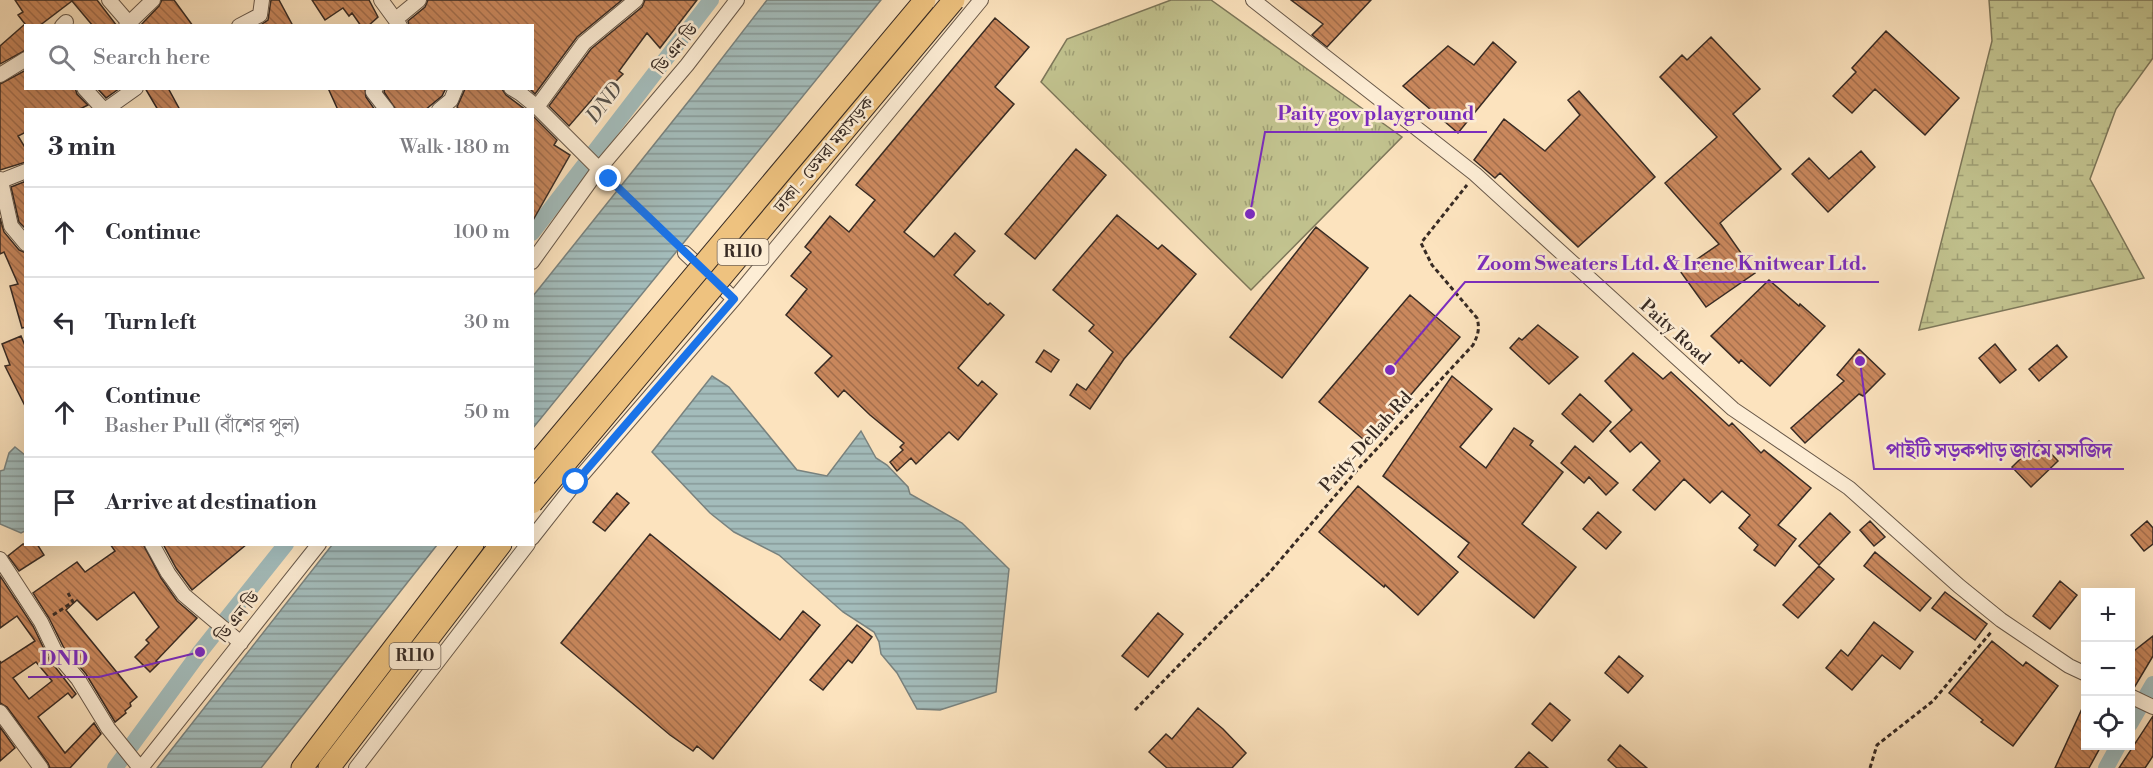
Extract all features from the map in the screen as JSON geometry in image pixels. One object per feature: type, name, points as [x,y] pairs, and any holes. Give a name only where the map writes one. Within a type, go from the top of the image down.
[{"type":"main road","name":"ঢাকা - ডেমরা মহাসড়ক","points":[[534,467],[925,0]]},
{"type":"main road","name":"ঢাকা - ডেমরা মহাসড়ক","points":[[534,501],[954,0]]},
{"type":"main road","name":"R110","points":[[302,768],[471,546]]},
{"type":"main road","name":"R110","points":[[329,768],[499,546]]},
{"type":"street","points":[[109,0],[128,24],[153,0]]},
{"type":"street","points":[[243,24],[260,15],[262,0]]},
{"type":"street","points":[[381,0],[398,22],[419,0]]},
{"type":"street","points":[[537,106],[584,43],[636,0]]},
{"type":"street","name":"ডি এন ডি","points":[[534,259],[599,169],[687,65],[737,0]]},
{"type":"street","points":[[534,535],[576,482],[734,299],[981,0]]},
{"type":"street","name":"Paity Road","points":[[1253,0],[1475,174],[1733,409],[1849,488],[1959,586],[2001,620],[2081,672]]},
{"type":"street","points":[[0,75],[24,60]]},
{"type":"street","points":[[86,90],[103,108]]},
{"type":"street","points":[[108,108],[133,90]]},
{"type":"street","points":[[374,90],[373,92],[385,108]]},
{"type":"street","points":[[441,108],[451,100],[455,90]]},
{"type":"street","points":[[514,90],[537,106],[609,179]]},
{"type":"street","points":[[24,172],[1,180],[11,226],[24,242]]},
{"type":"street","points":[[685,253],[734,299]]},
{"type":"street","points":[[153,546],[184,595],[241,643]]},
{"type":"street","name":"ডি এন ডি","points":[[140,768],[317,546]]},
{"type":"street","points":[[356,768],[526,546]]},
{"type":"street","points":[[0,559],[41,622],[56,653],[78,679],[108,728],[140,768]]},
{"type":"street","points":[[2135,698],[2153,707]]},
{"type":"street","points":[[0,712],[41,768]]},
{"type":"path","name":"Paity-Dellah Rd","points":[[1135,710],[1270,572],[1358,469],[1473,345],[1479,334],[1480,326],[1477,318],[1432,265],[1421,243],[1475,174]]},
{"type":"path","points":[[609,179],[685,253]]},
{"type":"path","points":[[41,622],[73,602],[68,593]]},
{"type":"path","points":[[1870,768],[1877,745],[1933,701],[2001,620]]},
{"type":"green space","points":[[1171,0],[1211,0],[1402,137],[1251,290],[1041,82],[1067,39]]},
{"type":"green space","points":[[1989,0],[2153,0],[2153,58],[2116,109],[2090,179],[2144,278],[1919,330],[1992,41]]},
{"type":"water","points":[[767,0],[881,0],[534,427],[534,295]]},
{"type":"water","points":[[712,376],[729,387],[797,470],[827,476],[861,431],[876,458],[887,465],[908,487],[910,494],[962,523],[1009,569],[996,692],[940,710],[917,709],[897,673],[881,654],[874,632],[843,612],[779,555],[734,532],[710,513],[652,452]]},
{"type":"water","points":[[15,447],[24,454],[24,532],[21,533],[0,524],[0,471],[4,470],[9,453]]},
{"type":"water","points":[[331,546],[436,546],[261,768],[157,768]]},
{"type":"building","points":[[15,0],[97,0],[115,24],[91,24],[72,1],[42,24],[25,24],[18,15],[23,12]]},
{"type":"building","points":[[162,0],[174,0],[192,24],[142,24]]},
{"type":"building","points":[[271,0],[279,0],[292,24],[262,24],[268,20]]},
{"type":"building","points":[[312,0],[369,0],[378,17],[370,24],[360,24],[352,13],[349,16],[343,8],[325,20]]},
{"type":"building","points":[[428,0],[622,0],[577,37],[535,94],[531,90],[534,90],[534,24],[409,24],[408,21],[425,7]]},
{"type":"building","points":[[645,0],[697,0],[660,48],[647,33],[619,71],[623,74],[598,99],[595,96],[569,126],[549,106],[591,49],[642,7]]},
{"type":"building","points":[[1291,0],[1371,0],[1327,47],[1312,35],[1323,24]]},
{"type":"building","points":[[995,18],[1029,47],[995,87],[1014,104],[904,232],[934,257],[955,233],[975,251],[954,275],[988,305],[990,303],[1004,315],[958,368],[978,386],[982,381],[997,394],[958,440],[949,432],[916,464],[911,458],[897,471],[890,462],[903,450],[900,447],[904,443],[844,390],[838,397],[815,373],[832,356],[786,315],[807,289],[791,276],[811,252],[805,247],[830,216],[849,232],[875,200],[856,185]]},
{"type":"building","points":[[24,25],[24,51],[0,64],[0,46]]},
{"type":"building","points":[[1886,31],[1959,98],[1925,135],[1875,89],[1852,113],[1833,96],[1856,72],[1852,68]]},
{"type":"building","points":[[1711,37],[1760,89],[1733,114],[1781,169],[1720,223],[1755,273],[1706,307],[1680,271],[1719,244],[1665,183],[1717,137],[1660,77],[1682,55],[1687,60]]},
{"type":"building","points":[[1493,42],[1516,62],[1458,133],[1403,86],[1448,46],[1474,65]]},
{"type":"building","points":[[24,71],[24,90],[76,90],[88,105],[82,108],[24,108],[24,133],[18,136],[24,146],[24,163],[0,170],[0,84]]},
{"type":"building","points":[[99,90],[117,90],[106,98]]},
{"type":"building","points":[[146,90],[169,90],[179,108],[157,108]]},
{"type":"building","points":[[329,90],[365,90],[366,97],[374,108],[337,108]]},
{"type":"building","points":[[384,90],[445,90],[442,96],[427,108],[395,108]]},
{"type":"building","points":[[465,90],[503,90],[523,108],[458,108]]},
{"type":"building","points":[[1579,91],[1655,177],[1578,247],[1500,173],[1495,178],[1474,160],[1504,119],[1545,151],[1580,115],[1568,100]]},
{"type":"building","points":[[534,117],[557,140],[554,145],[570,155],[534,218]]},
{"type":"building","points":[[1076,149],[1106,175],[1035,259],[1005,234]]},
{"type":"building","points":[[1861,151],[1875,167],[1828,212],[1792,174],[1809,158],[1829,179]]},
{"type":"building","points":[[24,182],[24,227],[19,222],[11,187]]},
{"type":"building","points":[[1117,215],[1158,249],[1162,245],[1196,274],[1124,359],[1090,409],[1070,395],[1077,384],[1086,390],[1113,352],[1089,331],[1094,325],[1053,290]]},
{"type":"building","points":[[0,218],[4,232],[19,250],[24,252],[24,328],[22,328],[10,286],[18,284],[4,252],[0,254]]},
{"type":"building","points":[[1316,227],[1368,268],[1282,378],[1230,337]]},
{"type":"building","points":[[1769,280],[1825,326],[1770,386],[1741,360],[1739,363],[1711,336]]},
{"type":"building","points":[[1410,295],[1460,337],[1369,444],[1319,402]]},
{"type":"building","points":[[1538,325],[1578,357],[1549,384],[1510,348],[1519,338],[1522,340]]},
{"type":"building","points":[[21,336],[24,343],[24,404],[5,366],[10,365],[2,344]]},
{"type":"building","points":[[1995,344],[2016,370],[2000,383],[1979,358]]},
{"type":"building","points":[[2057,345],[2067,357],[2039,381],[2029,369]]},
{"type":"building","points":[[1859,349],[1885,374],[1863,396],[1859,394],[1805,443],[1791,428],[1844,381],[1837,375]]},
{"type":"building","points":[[1044,350],[1059,360],[1051,372],[1036,362]]},
{"type":"building","points":[[1633,353],[1663,379],[1671,372],[1729,426],[1732,423],[1761,453],[1764,450],[1811,488],[1778,525],[1796,539],[1775,566],[1754,550],[1758,545],[1739,528],[1750,515],[1722,491],[1710,503],[1684,479],[1655,510],[1633,490],[1660,461],[1641,442],[1630,452],[1610,431],[1632,410],[1605,381]]},
{"type":"building","points":[[1452,376],[1492,409],[1460,447],[1486,468],[1514,428],[1533,441],[1530,445],[1563,472],[1522,524],[1576,567],[1534,618],[1458,557],[1469,543],[1383,476]]},
{"type":"building","points":[[1580,394],[1611,422],[1593,442],[1562,414]]},
{"type":"building","points":[[2039,441],[2058,461],[2031,487],[2012,467]]},
{"type":"building","points":[[1575,446],[1618,483],[1606,495],[1589,477],[1584,483],[1561,463]]},
{"type":"building","points":[[1358,486],[1458,572],[1418,615],[1319,532]]},
{"type":"building","points":[[617,493],[629,503],[605,531],[593,522]]},
{"type":"building","points":[[1598,512],[1621,532],[1606,549],[1583,529]]},
{"type":"building","points":[[1830,513],[1850,532],[1819,565],[1799,546]]},
{"type":"building","points":[[1870,521],[1885,537],[1874,546],[1860,530]]},
{"type":"building","points":[[2147,521],[2153,528],[2153,544],[2144,551],[2131,535]]},
{"type":"building","points":[[650,534],[780,640],[803,611],[820,625],[713,759],[697,746],[693,751],[670,735],[561,643]]},
{"type":"building","points":[[23,544],[24,546],[38,546],[44,555],[19,571],[8,556]]},
{"type":"building","points":[[111,546],[144,546],[161,578],[177,601],[197,618],[156,661],[159,663],[150,672],[135,657],[149,643],[146,640],[159,627],[134,592],[97,620],[77,600],[66,610],[137,697],[130,703],[131,706],[125,711],[126,713],[115,722],[86,674],[64,648],[33,593],[77,562],[85,572],[115,551]]},
{"type":"building","points":[[164,546],[245,546],[192,590]]},
{"type":"building","points":[[1875,552],[1931,598],[1920,611],[1864,566]]},
{"type":"building","points":[[1819,566],[1834,579],[1798,618],[1783,605]]},
{"type":"building","points":[[0,576],[33,626],[49,659],[76,694],[72,698],[68,693],[38,717],[65,753],[94,723],[101,734],[70,768],[50,768],[7,707],[0,703],[0,661],[1,663],[35,641],[17,616],[0,628]],"holes":[[[36,662],[52,681],[29,699],[13,678]]]},
{"type":"building","points":[[2060,581],[2077,595],[2050,629],[2033,616]]},
{"type":"building","points":[[1945,592],[1987,624],[1975,640],[1932,608]]},
{"type":"building","points":[[1158,613],[1183,634],[1148,677],[1122,656]]},
{"type":"building","points":[[1874,622],[1913,652],[1900,669],[1882,655],[1852,690],[1826,668],[1841,650],[1848,656]]},
{"type":"building","points":[[857,625],[872,637],[852,663],[848,660],[823,690],[810,680]]},
{"type":"building","points":[[2153,636],[2153,656],[2135,686],[2135,650]]},
{"type":"building","points":[[1992,641],[2023,666],[2026,662],[2058,686],[2013,746],[1981,722],[1983,720],[1949,693]]},
{"type":"building","points":[[1619,656],[1643,676],[1628,693],[1605,673]]},
{"type":"building","points":[[1550,703],[1570,720],[1552,741],[1532,724]]},
{"type":"building","points":[[1198,708],[1246,753],[1232,768],[1167,768],[1149,752],[1166,734],[1172,739]]},
{"type":"building","points":[[2081,711],[2081,750],[2099,750],[2089,768],[2055,768]]},
{"type":"building","points":[[2153,716],[2153,756],[2145,768],[2119,768],[2131,750],[2135,750],[2135,744]]},
{"type":"building","points":[[0,727],[15,748],[0,761]]},
{"type":"building","points":[[1620,745],[1647,768],[1617,768],[1608,760]]},
{"type":"building","points":[[1529,752],[1548,768],[1515,768]]},
{"type":"waterway","name":"DND","points":[[534,230],[711,0]]},
{"type":"waterway","name":"DND","points":[[115,768],[200,652],[284,546]]},
{"type":"waterway","points":[[2135,715],[2153,684]]},
{"type":"waterway","points":[[2106,768],[2116,750]]},
{"type":"place","name":"Paity gov playground","points":[[1250,214]]},
{"type":"place","name":"পাইটি সড়কপাড় জামে মসজিদ","points":[[1860,361]]},
{"type":"place","name":"Zoom Sweaters Ltd. & Irene Knitwear Ltd.","points":[[1390,370]]},
{"type":"place","name":"DND","points":[[200,652]]},
{"type":"route","points":[[576,482],[734,299],[609,179]]}]
